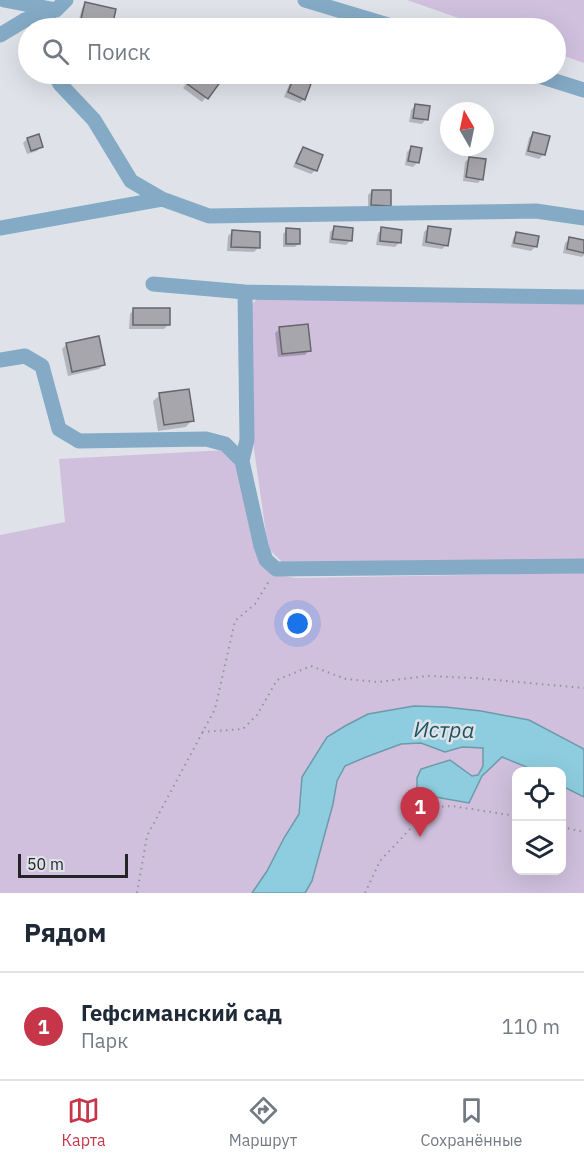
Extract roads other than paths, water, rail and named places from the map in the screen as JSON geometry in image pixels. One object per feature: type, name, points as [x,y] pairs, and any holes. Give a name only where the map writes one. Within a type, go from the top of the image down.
[{"type":"street","points":[[4,0],[61,5]]},
{"type":"street","points":[[305,0],[365,18]]},
{"type":"street","points":[[38,18],[61,5]]},
{"type":"street","points":[[0,35],[18,28]]},
{"type":"street","points":[[60,84],[94,120],[131,181],[162,199],[209,216],[536,211],[584,218]]},
{"type":"street","points":[[565,84],[584,90]]},
{"type":"street","points":[[0,228],[162,199]]},
{"type":"street","points":[[153,284],[245,292],[584,297]]},
{"type":"street","points":[[245,292],[247,440],[242,461],[261,546],[266,560],[276,570],[584,566]]},
{"type":"street","points":[[0,360],[25,356],[42,366],[59,429],[79,441],[206,439],[225,444],[242,461]]},
{"type":"water","name":"Истра","points":[[414,706],[445,707],[529,720],[584,749],[584,797],[566,788],[566,767],[526,767],[502,757],[482,776],[469,803],[424,795],[417,790],[417,778],[421,769],[450,760],[472,776],[478,775],[483,766],[483,748],[462,747],[445,752],[421,743],[401,744],[345,766],[337,781],[312,881],[305,893],[252,893],[299,814],[302,777],[327,737],[368,714]]},
{"type":"place","name":"Гефсиманский сад","points":[[420,837]]}]
